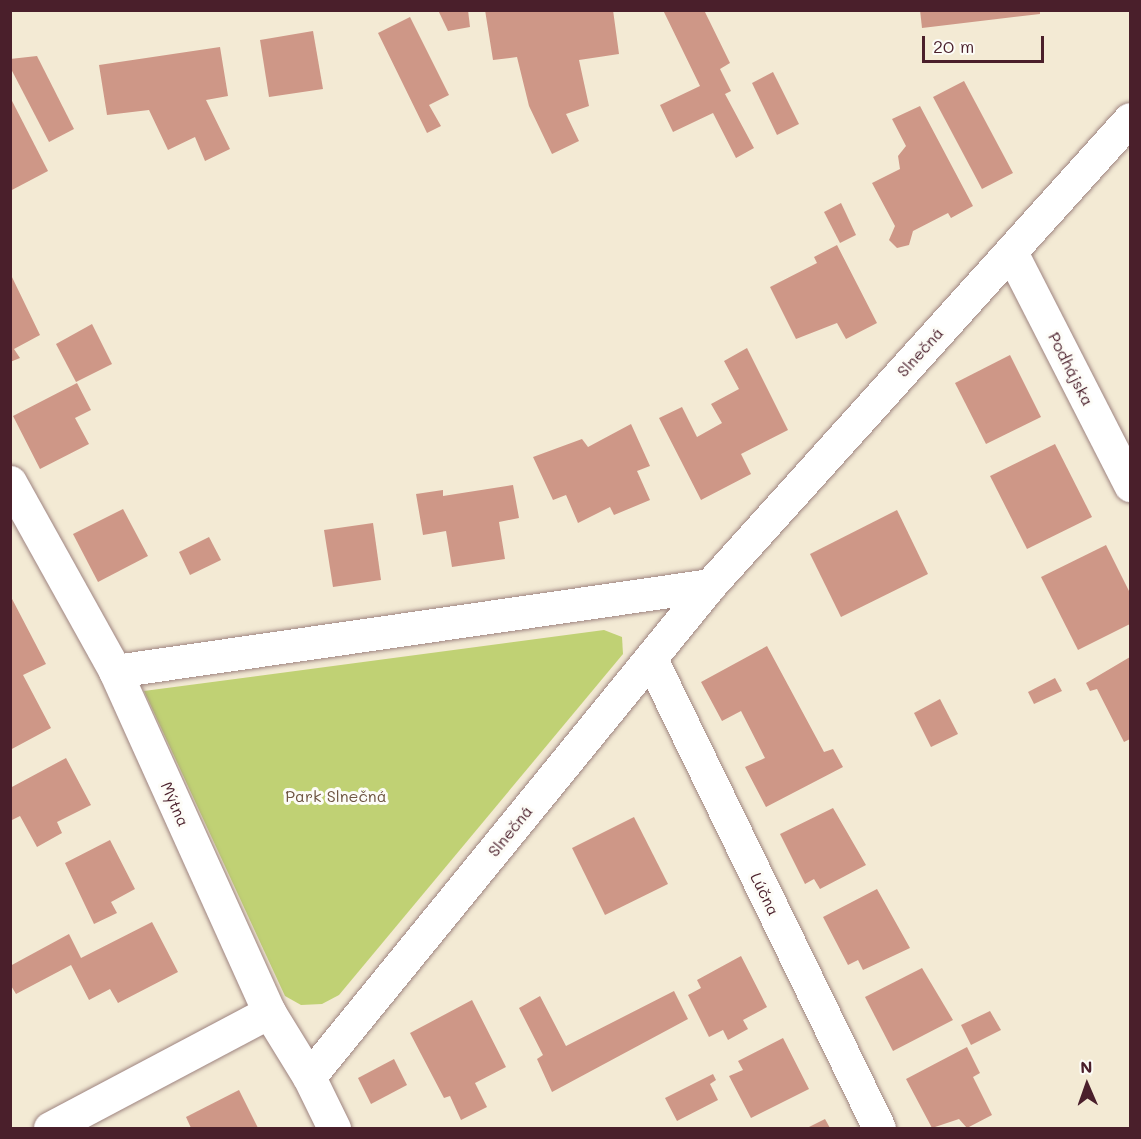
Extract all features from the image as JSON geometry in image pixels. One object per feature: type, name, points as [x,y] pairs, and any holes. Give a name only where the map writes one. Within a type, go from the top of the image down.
[{"type":"street","name":"Slnečná","points":[[309,1077],[710,585],[1131,120]]},
{"type":"street","name":"Podhájska","points":[[1011,252],[1131,485]]},
{"type":"street","name":"Mýtna","points":[[10,482],[116,671],[269,1012],[309,1077],[334,1128]]},
{"type":"street","points":[[116,671],[710,585]]},
{"type":"street","name":"Lúčna","points":[[651,659],[879,1128]]},
{"type":"street","points":[[50,1128],[269,1012]]},
{"type":"green space","name":"Park Slnečná","points":[[604,630],[622,637],[623,654],[339,995],[322,1004],[301,1005],[285,996],[144,691]]},
{"type":"building","points":[[438,10],[468,10],[470,27],[448,31]]},
{"type":"building","points":[[485,10],[613,10],[619,54],[579,60],[589,106],[566,114],[579,141],[552,154],[529,106],[517,57],[493,60]]},
{"type":"building","points":[[663,10],[704,10],[730,63],[720,69],[731,91],[725,94],[754,148],[736,158],[713,113],[673,132],[660,105],[700,86]]},
{"type":"building","points":[[920,10],[1040,10],[1040,14],[922,28]]},
{"type":"building","points":[[410,17],[449,95],[429,105],[441,126],[427,133],[378,33]]},
{"type":"building","points":[[313,31],[323,89],[269,97],[260,40]]},
{"type":"building","points":[[220,47],[228,96],[206,100],[230,149],[205,161],[195,137],[168,150],[149,110],[107,115],[99,65]]},
{"type":"building","points":[[37,56],[74,129],[49,142],[10,67],[10,59]]},
{"type":"building","points":[[773,72],[799,124],[777,135],[752,83]]},
{"type":"building","points":[[964,81],[1013,173],[982,189],[933,97]]},
{"type":"building","points":[[10,97],[48,171],[10,191]]},
{"type":"building","points":[[920,106],[973,206],[951,218],[948,213],[913,231],[909,245],[897,248],[889,240],[895,226],[872,183],[900,169],[898,156],[906,146],[892,119]]},
{"type":"building","points":[[841,203],[856,235],[840,243],[824,212]]},
{"type":"building","points":[[837,245],[877,323],[846,339],[837,323],[796,339],[770,287],[817,263],[814,257]]},
{"type":"building","points":[[10,273],[40,335],[14,349],[20,358],[10,362]]},
{"type":"building","points":[[92,324],[112,364],[76,382],[56,344]]},
{"type":"building","points":[[747,348],[788,430],[741,454],[751,474],[701,500],[659,418],[682,407],[697,437],[722,423],[711,404],[739,389],[724,361]]},
{"type":"building","points":[[1010,355],[1041,417],[986,444],[955,383]]},
{"type":"building","points":[[77,383],[91,410],[75,418],[89,444],[40,469],[13,416]]},
{"type":"building","points":[[631,424],[650,466],[637,471],[650,500],[614,515],[610,507],[578,523],[566,495],[553,500],[533,457],[582,439],[588,447]]},
{"type":"building","points":[[1055,444],[1092,517],[1027,549],[990,476]]},
{"type":"building","points":[[513,485],[519,518],[499,522],[505,559],[452,567],[446,531],[423,535],[416,494],[443,490],[443,496]]},
{"type":"building","points":[[123,509],[148,556],[98,582],[73,534]]},
{"type":"building","points":[[897,510],[928,574],[841,617],[810,554]]},
{"type":"building","points":[[373,523],[381,580],[333,587],[324,530]]},
{"type":"building","points":[[209,537],[221,560],[190,575],[179,552]]},
{"type":"building","points":[[1106,545],[1130,593],[1130,624],[1078,650],[1041,577]]},
{"type":"building","points":[[10,595],[46,664],[23,675],[51,728],[10,750]]},
{"type":"building","points":[[767,646],[824,752],[833,749],[843,767],[766,807],[745,767],[765,758],[741,711],[722,721],[701,682]]},
{"type":"building","points":[[1130,657],[1130,739],[1124,742],[1097,689],[1090,691],[1086,683]]},
{"type":"building","points":[[1055,678],[1062,691],[1034,704],[1028,692]]},
{"type":"building","points":[[940,699],[958,734],[931,747],[914,713]]},
{"type":"building","points":[[66,758],[91,805],[57,822],[62,833],[37,847],[20,816],[10,821],[10,788]]},
{"type":"building","points":[[833,808],[866,865],[820,889],[814,879],[805,884],[780,834]]},
{"type":"building","points":[[634,817],[668,884],[605,915],[572,848]]},
{"type":"building","points":[[110,840],[135,889],[111,902],[117,913],[94,924],[65,863]]},
{"type":"building","points":[[877,889],[910,948],[863,970],[858,960],[848,965],[823,917]]},
{"type":"building","points":[[152,922],[178,972],[118,1003],[110,989],[89,1000],[71,965],[16,994],[10,984],[10,966],[69,934],[81,958]]},
{"type":"building","points":[[741,956],[767,1007],[743,1020],[748,1029],[728,1040],[723,1030],[709,1037],[688,995],[701,988],[697,980]]},
{"type":"building","points":[[922,968],[953,1020],[893,1051],[865,997]]},
{"type":"building","points":[[674,991],[688,1019],[552,1092],[537,1059],[543,1055],[519,1008],[540,996],[566,1046]]},
{"type":"building","points":[[472,1000],[506,1067],[475,1083],[487,1107],[461,1120],[450,1096],[444,1098],[410,1033]]},
{"type":"building","points":[[990,1011],[1001,1030],[971,1045],[961,1025]]},
{"type":"building","points":[[783,1038],[809,1089],[751,1118],[729,1076],[743,1070],[738,1061]]},
{"type":"building","points":[[967,1047],[980,1073],[973,1077],[992,1115],[967,1128],[959,1119],[932,1128],[906,1079]]},
{"type":"building","points":[[394,1059],[407,1085],[371,1104],[358,1078]]},
{"type":"building","points":[[713,1074],[716,1080],[710,1084],[718,1100],[677,1121],[665,1098]]},
{"type":"building","points":[[239,1090],[258,1128],[191,1128],[186,1117]]},
{"type":"building","points":[[825,1119],[830,1128],[807,1128]]}]
